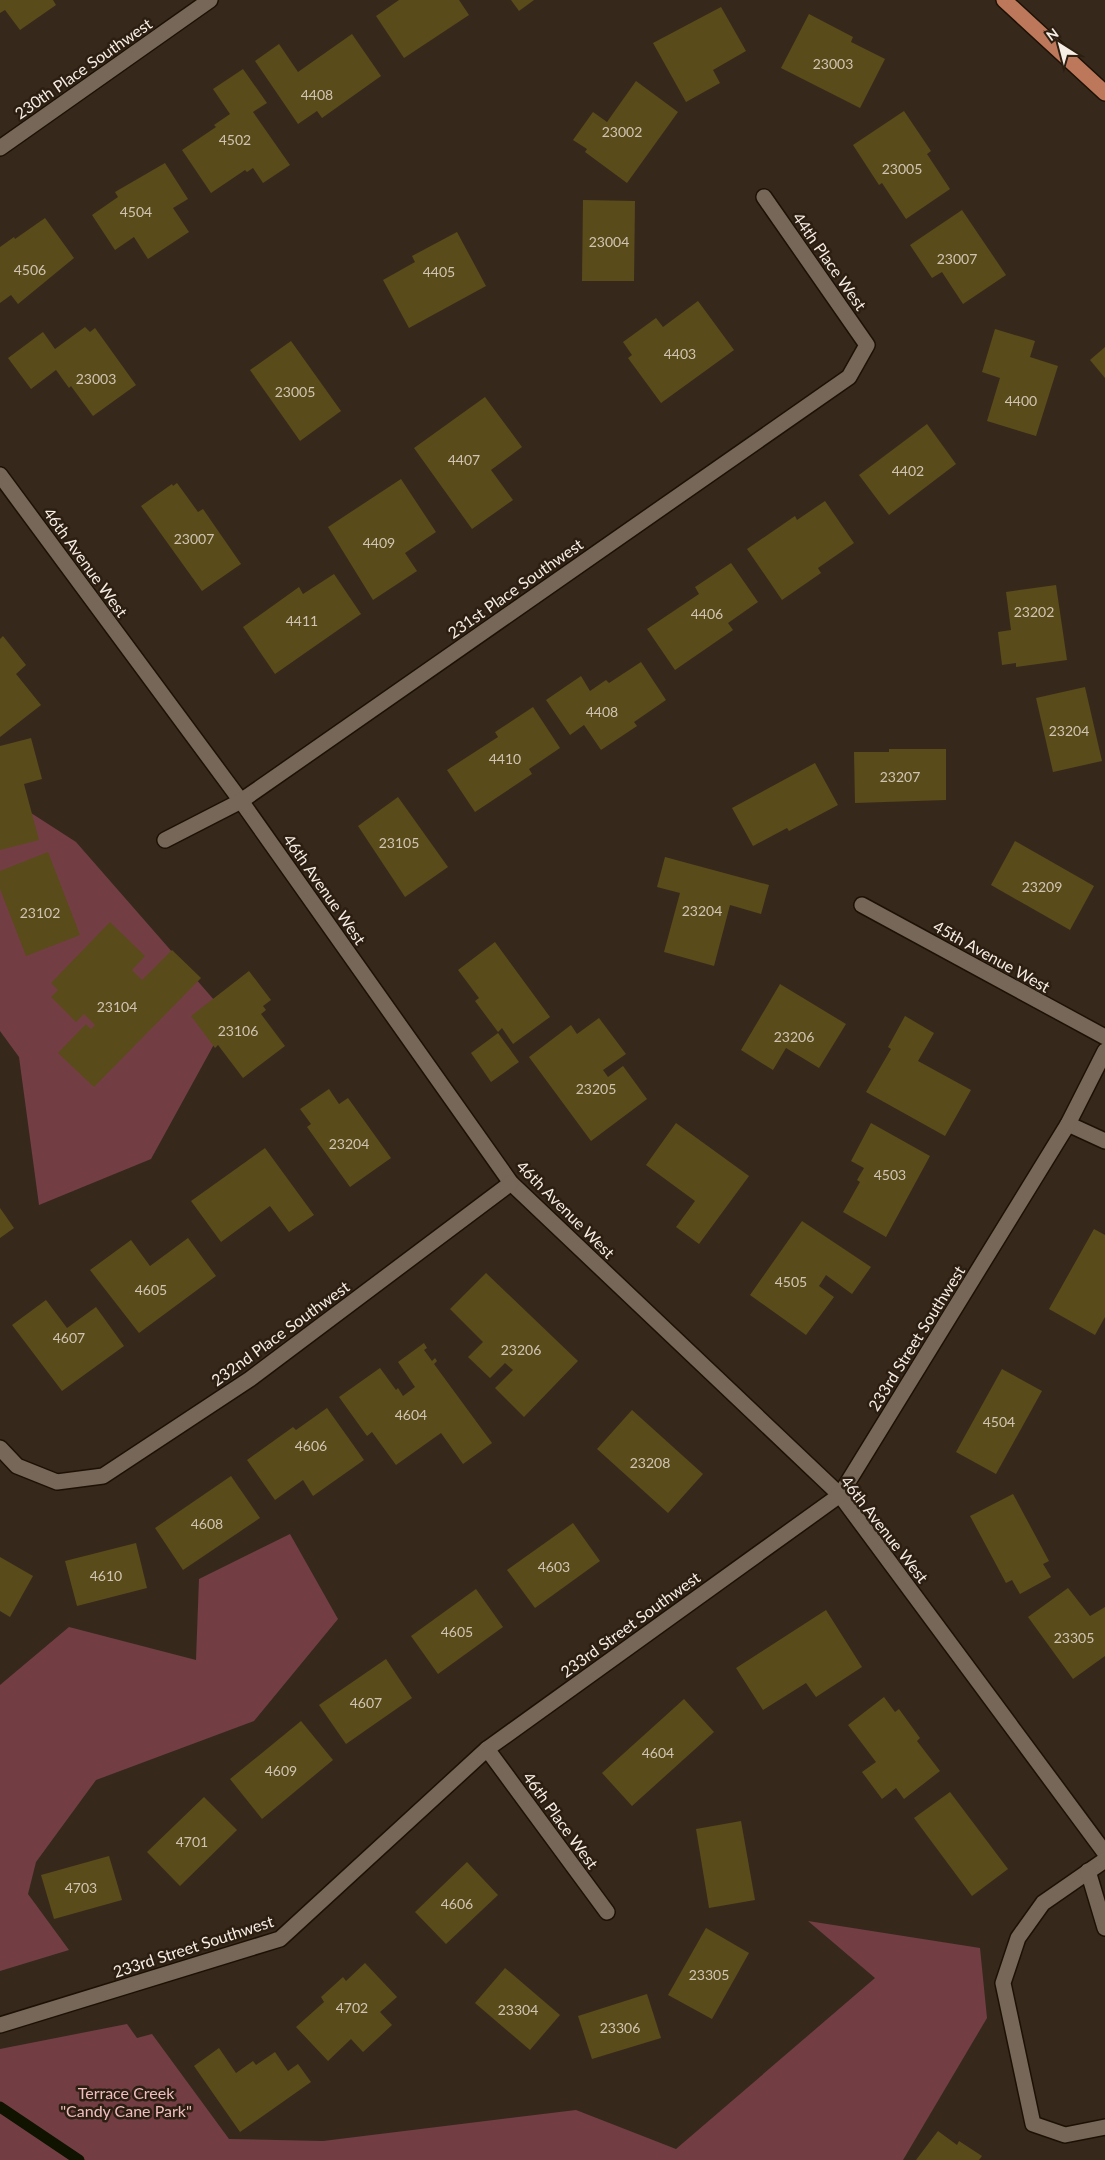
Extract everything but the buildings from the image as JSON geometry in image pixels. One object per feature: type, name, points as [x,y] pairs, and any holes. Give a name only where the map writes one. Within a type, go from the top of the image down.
[{"type":"main road","points":[[1004,0],[1105,93]]},
{"type":"street","name":"230th Place Southwest","points":[[0,148],[210,0]]},
{"type":"street","name":"44th Place West","points":[[764,196],[866,345]]},
{"type":"street","name":"231st Place Southwest","points":[[165,840],[241,801],[849,377],[866,345]]},
{"type":"street","name":"46th Avenue West","points":[[0,475],[241,801],[511,1183],[840,1496],[1105,1853]]},
{"type":"street","name":"45th Avenue West","points":[[862,905],[1105,1037]]},
{"type":"street","name":"233rd Street Southwest","points":[[0,2025],[280,1939],[486,1749],[840,1496],[1068,1124],[1105,1052]]},
{"type":"street","points":[[1068,1124],[1105,1141]]},
{"type":"street","name":"232nd Place Southwest","points":[[0,1448],[17,1466],[57,1482],[103,1476],[250,1379],[511,1183]]},
{"type":"street","name":"46th Place West","points":[[486,1749],[607,1912]]},
{"type":"street","points":[[1105,1860],[1043,1903],[1018,1938],[1003,1983],[1033,2124],[1065,2135],[1105,2127]]},
{"type":"street","points":[[1088,1871],[1105,1928]]},
{"type":"green space","points":[[0,793],[76,842],[229,1017],[151,1159],[39,1205],[19,1057],[0,1031]]},
{"type":"green space","points":[[290,1534],[338,1619],[254,1721],[96,1780],[36,1862],[28,1894],[69,1950],[0,1971],[0,1685],[69,1627],[196,1660],[199,1579]]},
{"type":"green space","name":"Terrace Creek \"Candy Cane Park\"","points":[[808,1921],[980,1948],[987,2018],[903,2160],[0,2160],[0,2049],[127,2024],[137,2038],[152,2034],[229,2139],[323,2141],[576,2110],[676,2149],[875,1978]]},
{"type":"waterway","points":[[0,2107],[79,2160]]}]
